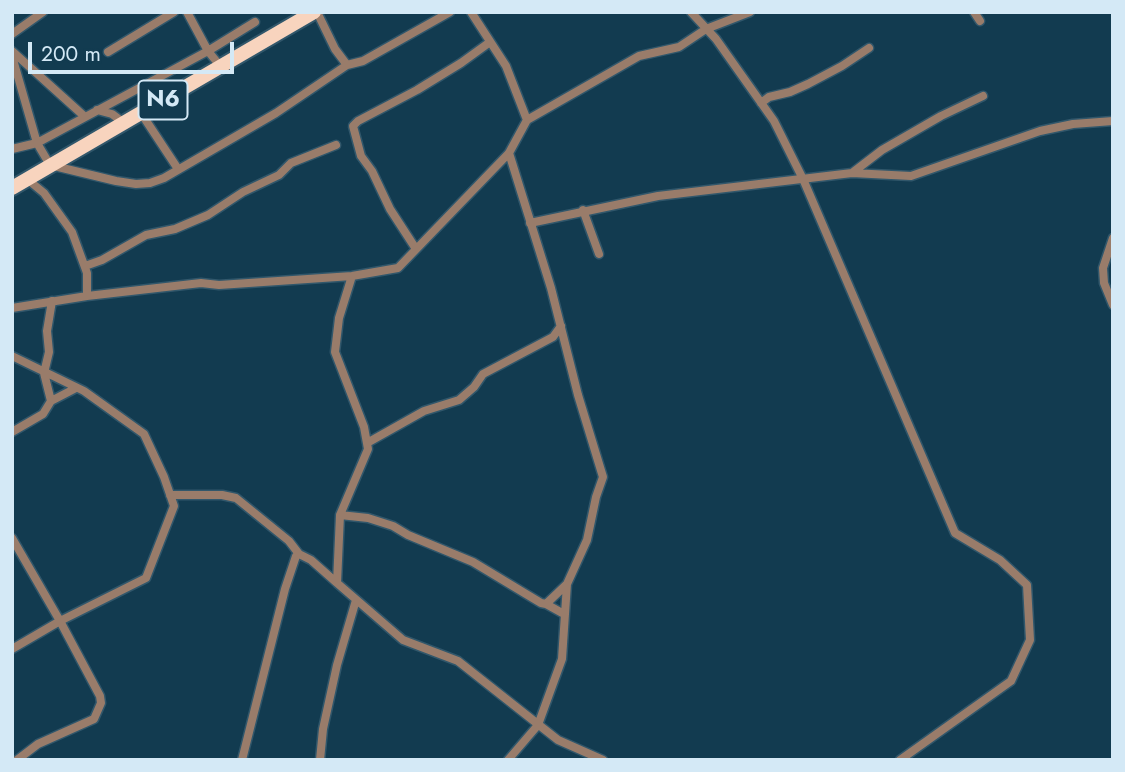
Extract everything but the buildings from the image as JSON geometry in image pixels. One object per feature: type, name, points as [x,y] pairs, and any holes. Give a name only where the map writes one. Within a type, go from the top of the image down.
[{"type":"highway","name":"N6","points":[[12,188],[315,12]]},
{"type":"street","points":[[12,34],[43,12]]},
{"type":"street","points":[[108,52],[174,12]]},
{"type":"street","points":[[187,12],[208,51],[221,67]]},
{"type":"street","points":[[315,12],[347,65]]},
{"type":"street","points":[[12,54],[37,143],[50,165],[116,181],[150,183],[276,113],[347,65],[363,61],[450,12]]},
{"type":"street","points":[[471,12],[506,66],[527,120]]},
{"type":"street","points":[[691,12],[716,39],[774,121],[803,179],[955,533],[1000,560],[1027,585],[1030,640],[1011,681],[900,760]]},
{"type":"street","points":[[12,308],[201,283],[219,285],[352,276],[398,268],[509,153],[527,120],[628,62],[679,47],[706,29],[750,12]]},
{"type":"street","points":[[974,12],[980,21]]},
{"type":"street","points":[[12,149],[37,143],[208,51],[255,22]]},
{"type":"street","points":[[416,249],[390,209],[372,171],[360,156],[353,126],[461,64],[490,42]]},
{"type":"street","points":[[761,103],[769,97],[808,84],[869,48]]},
{"type":"street","points":[[12,54],[84,116]]},
{"type":"street","points":[[852,173],[882,150],[941,116],[983,96]]},
{"type":"street","points":[[97,110],[112,114],[124,123]]},
{"type":"street","points":[[141,113],[178,169]]},
{"type":"street","points":[[530,223],[658,196],[852,173],[911,176],[1040,131],[1073,124],[1113,121]]},
{"type":"street","points":[[85,266],[102,260],[146,234],[175,229],[208,215],[243,192],[279,175],[291,163],[335,145]]},
{"type":"street","points":[[508,760],[538,725],[562,659],[567,584],[587,540],[603,477],[509,153]]},
{"type":"street","points":[[27,179],[44,193],[72,232],[85,266],[87,296]]},
{"type":"street","points":[[583,210],[600,254]]},
{"type":"street","points":[[1113,238],[1103,268],[1104,283],[1113,305]]},
{"type":"street","points":[[337,583],[340,515],[368,449],[365,427],[335,352],[339,318],[352,276]]},
{"type":"street","points":[[51,401],[44,373],[49,352],[47,331],[52,301]]},
{"type":"street","points":[[367,443],[424,411],[459,400],[474,387],[483,374],[553,337],[561,326]]},
{"type":"street","points":[[12,356],[76,388],[144,434],[174,506],[146,578],[60,621],[12,649]]},
{"type":"street","points":[[12,432],[43,414],[51,401],[76,388]]},
{"type":"street","points":[[170,495],[222,495],[236,498],[403,640],[458,661],[558,740],[603,760]]},
{"type":"street","points":[[340,515],[368,518],[393,526],[473,562],[501,577],[519,591],[564,614]]},
{"type":"street","points":[[12,538],[100,696],[99,710],[94,719],[38,744],[17,760]]},
{"type":"street","points":[[242,760],[285,589],[299,554]]},
{"type":"street","points":[[547,604],[567,584]]},
{"type":"street","points":[[320,760],[323,729],[337,665],[356,600]]}]
